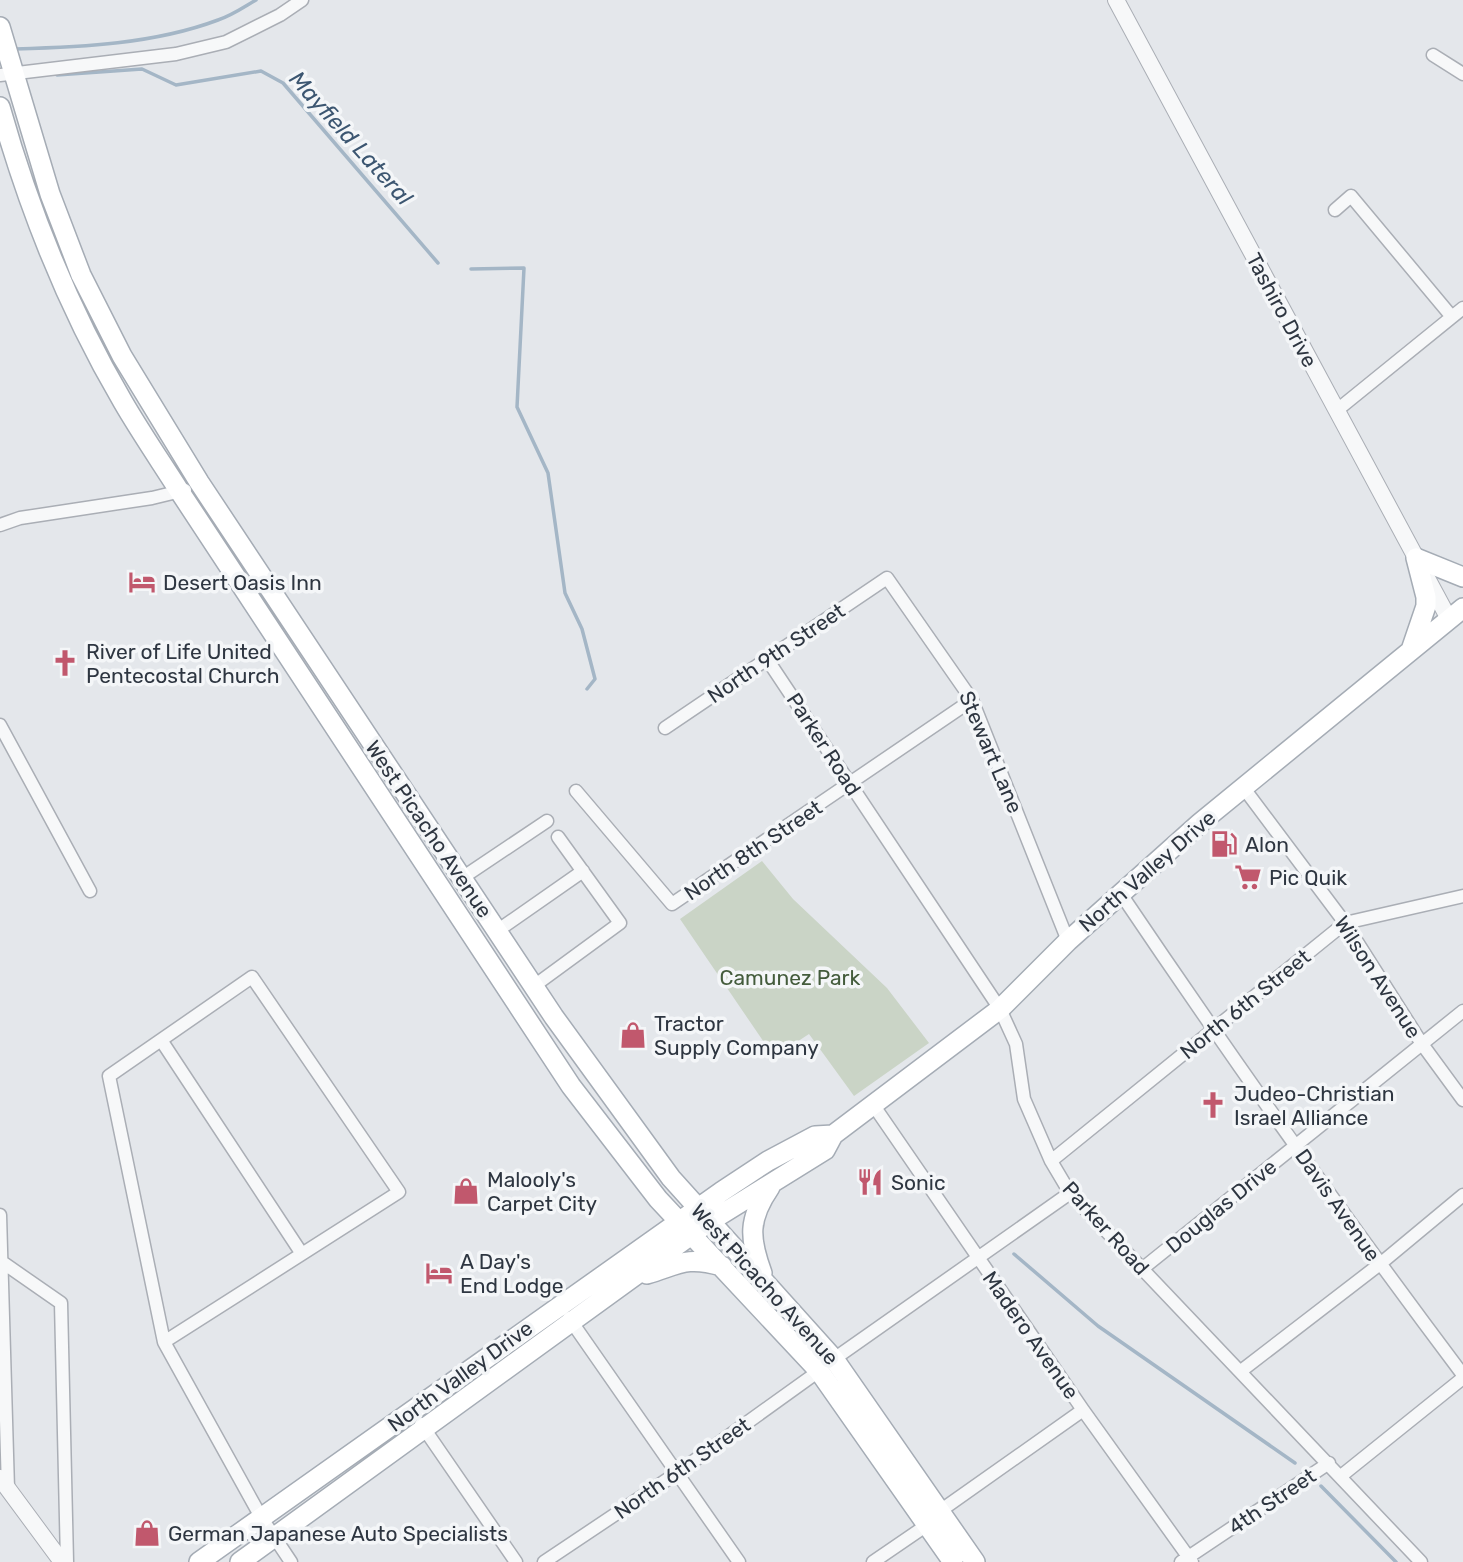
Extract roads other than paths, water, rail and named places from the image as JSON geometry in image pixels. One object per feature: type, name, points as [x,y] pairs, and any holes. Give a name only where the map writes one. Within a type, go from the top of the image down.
[{"type":"main road","name":"West Picacho Avenue","points":[[0,27],[7,74],[25,109],[50,194],[81,275],[122,356],[199,482],[534,986],[671,1178],[765,1281],[934,1518],[975,1562]]},
{"type":"main road","name":"West Picacho Avenue","points":[[0,111],[23,184],[58,275],[123,402],[571,1086],[658,1199],[685,1229],[826,1365]]},
{"type":"main road","points":[[1416,558],[1463,577]]},
{"type":"main road","points":[[1411,650],[1426,606],[1416,558]]},
{"type":"main road","name":"North Valley Drive","points":[[703,1216],[772,1183],[825,1150],[833,1135],[1000,1009],[1068,941],[1243,787],[1456,613]]},
{"type":"main road","name":"North Valley Drive","points":[[240,1562],[573,1323],[703,1216],[738,1180],[815,1136],[833,1135]]},
{"type":"main road","points":[[671,1178],[695,1188],[738,1180]]},
{"type":"main road","points":[[765,1281],[753,1248],[752,1224],[760,1200],[772,1183]]},
{"type":"main road","points":[[648,1244],[660,1215],[658,1199]]},
{"type":"main road","name":"North Valley Drive","points":[[200,1562],[559,1305],[648,1244],[685,1229]]},
{"type":"main road","points":[[629,1279],[686,1261],[705,1261],[723,1266]]},
{"type":"main road","name":"West Picacho Avenue","points":[[934,1518],[953,1562]]},
{"type":"street","points":[[7,74],[176,54],[226,41],[280,15],[302,0]]},
{"type":"street","name":"Tashiro Drive","points":[[1116,0],[1416,558],[1456,613]]},
{"type":"street","points":[[1433,55],[1463,74]]},
{"type":"street","points":[[0,111],[25,109]]},
{"type":"street","points":[[1335,210],[1351,196],[1452,317]]},
{"type":"street","points":[[1336,411],[1463,308]]},
{"type":"street","points":[[0,525],[20,518],[180,492],[199,482]]},
{"type":"street","name":"North 9th Street","points":[[665,728],[887,578]]},
{"type":"street","name":"Stewart Lane","points":[[887,578],[972,700],[1068,941]]},
{"type":"street","name":"Parker Road","points":[[767,659],[1000,1009],[1016,1044],[1024,1099],[1051,1161],[1070,1193],[1422,1562]]},
{"type":"street","name":"North 8th Street","points":[[576,790],[672,904],[972,700]]},
{"type":"street","points":[[0,725],[90,891]]},
{"type":"street","name":"Wilson Avenue","points":[[1243,787],[1345,923],[1422,1044],[1463,1100]]},
{"type":"street","points":[[462,878],[547,821]]},
{"type":"street","points":[[534,986],[620,923],[558,837]]},
{"type":"street","points":[[497,931],[583,871]]},
{"type":"street","name":"Davis Avenue","points":[[1121,894],[1213,1031],[1463,1377]]},
{"type":"street","name":"North 6th Street","points":[[1051,1161],[1345,923],[1463,896]]},
{"type":"street","points":[[164,1342],[399,1192],[253,977],[109,1076],[164,1342],[261,1517],[291,1562]]},
{"type":"street","name":"Douglas Drive","points":[[1142,1269],[1463,1011]]},
{"type":"street","points":[[161,1040],[302,1254]]},
{"type":"street","name":"Madero Avenue","points":[[874,1106],[1187,1560]]},
{"type":"street","name":"North 6th Street","points":[[544,1562],[677,1473],[1070,1193]]},
{"type":"street","points":[[1241,1371],[1380,1264],[1463,1195]]},
{"type":"street","points":[[0,1215],[4,1484],[65,1562]]},
{"type":"street","points":[[2,1262],[61,1303],[65,1562]]},
{"type":"street","points":[[559,1305],[739,1562]]},
{"type":"street","name":"4th Street","points":[[1341,1476],[1463,1377]]},
{"type":"street","points":[[873,1562],[1083,1410]]},
{"type":"street","points":[[411,1411],[516,1562]]},
{"type":"street","name":"4th Street","points":[[1187,1560],[1329,1463]]},
{"type":"waterway","points":[[15,49],[92,45],[169,34],[223,18],[256,0]]},
{"type":"waterway","name":"Mayfield Lateral","points":[[57,75],[142,69],[176,85],[261,71],[283,83],[438,263]]},
{"type":"waterway","name":"Mayfield Lateral","points":[[471,269],[524,268],[517,407],[548,473],[565,593],[582,629],[595,679],[587,689]]},
{"type":"waterway","points":[[1014,1254],[1098,1326],[1295,1463]]},
{"type":"waterway","points":[[1321,1486],[1396,1562]]},
{"type":"place","name":"Desert Oasis Inn","points":[[142,582]]},
{"type":"place","name":"River of Life United Pentecostal Church","points":[[65,663]]},
{"type":"place","name":"Alon","points":[[1224,844]]},
{"type":"place","name":"Pic Quik","points":[[1248,877]]},
{"type":"place","name":"Tractor Supply Company","points":[[633,1035]]},
{"type":"place","name":"Judeo-Christian Israel Alliance","points":[[1213,1105]]},
{"type":"place","name":"Sonic","points":[[870,1182]]},
{"type":"place","name":"Malooly's Carpet City","points":[[466,1191]]},
{"type":"place","name":"A Day's End Lodge","points":[[439,1273]]},
{"type":"place","name":"German Japanese Auto Specialists","points":[[147,1533]]},
{"type":"park label","name":"Camunez Park","points":[[790,977]]}]
